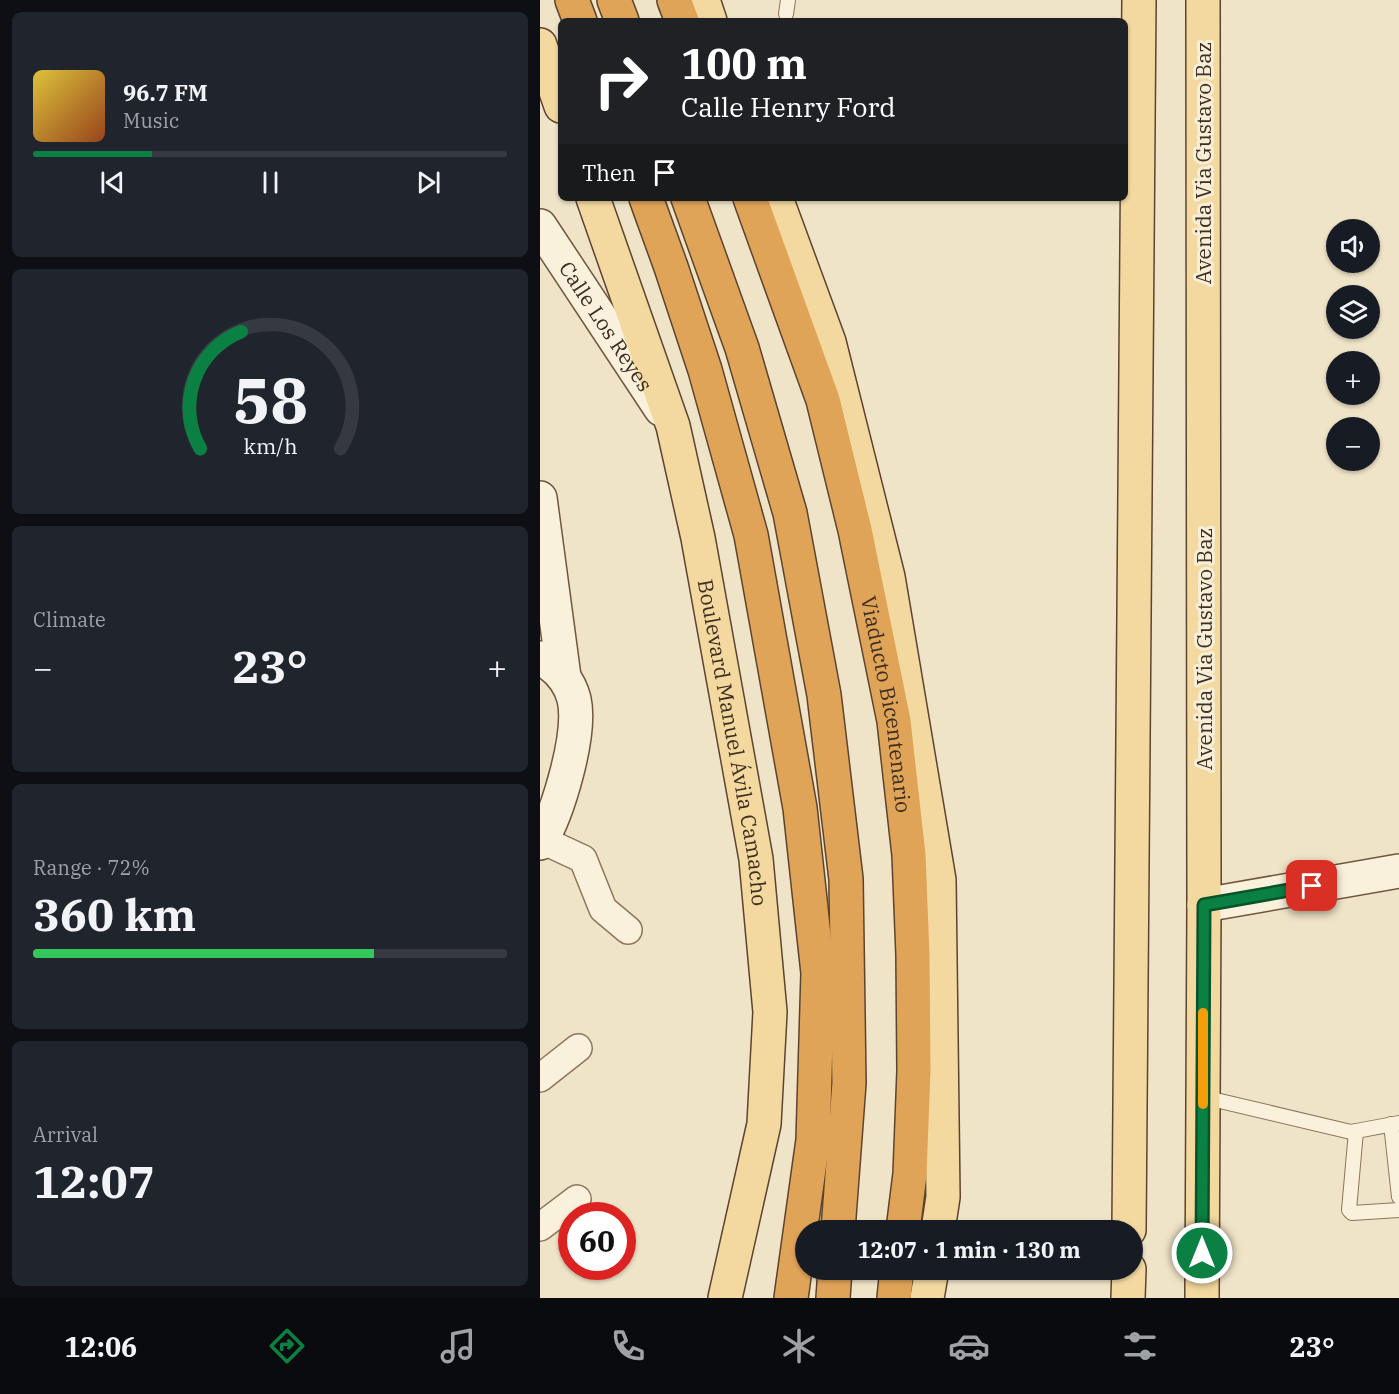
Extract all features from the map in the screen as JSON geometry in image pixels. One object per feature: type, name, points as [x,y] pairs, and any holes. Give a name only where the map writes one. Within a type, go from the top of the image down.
[{"type":"highway","points":[[572,0],[579,18]]},
{"type":"highway","points":[[614,0],[621,18]]},
{"type":"highway","points":[[674,0],[681,18]]},
{"type":"highway","points":[[647,201],[705,370],[752,536],[800,808],[818,973],[813,1140],[791,1298]]},
{"type":"highway","points":[[689,201],[742,348],[790,513],[824,694],[846,879],[849,1083],[839,1220]]},
{"type":"highway","name":"Viaducto Bicentenario","points":[[751,201],[822,400],[855,530],[894,722],[909,855],[913,955],[914,1071],[910,1174],[904,1220]]},
{"type":"highway","points":[[833,1298],[835,1280]]},
{"type":"highway","points":[[894,1298],[896,1280]]},
{"type":"main road","points":[[703,0],[709,18]]},
{"type":"main road","points":[[1129,1220],[1139,0]]},
{"type":"main road","name":"Avenida Via Gustavo Baz","points":[[1202,1298],[1203,0]]},
{"type":"main road","points":[[540,45],[558,97]]},
{"type":"main road","name":"Boulevard Manuel Ávila Camacho","points":[[594,201],[673,426],[698,538],[756,859],[770,1012],[764,1124],[721,1292]]},
{"type":"main road","points":[[777,201],[829,342],[888,577],[939,880],[943,1197],[940,1220]]},
{"type":"main road","points":[[927,1298],[930,1280]]},
{"type":"main road","points":[[1128,1280],[1128,1298]]},
{"type":"street","name":"Calle Los Reyes","points":[[544,244],[673,426]]},
{"type":"street","points":[[540,498],[552,667],[574,700],[576,720],[560,798],[541,841],[583,859],[600,904],[607,913],[628,930]]},
{"type":"street","points":[[1204,905],[1399,871]]},
{"type":"street","points":[[540,1078],[578,1048]]},
{"type":"street","points":[[540,1227],[577,1199]]},
{"type":"lane","points":[[1203,1097],[1351,1132],[1395,1124],[1399,1197]]},
{"type":"lane","points":[[1356,1131],[1349,1210],[1352,1213],[1399,1210]]},
{"type":"slow traffic","points":[[1203,1013],[1203,1104]]},
{"type":"route","points":[[1202,1253],[1204,905],[1312,886]]}]
